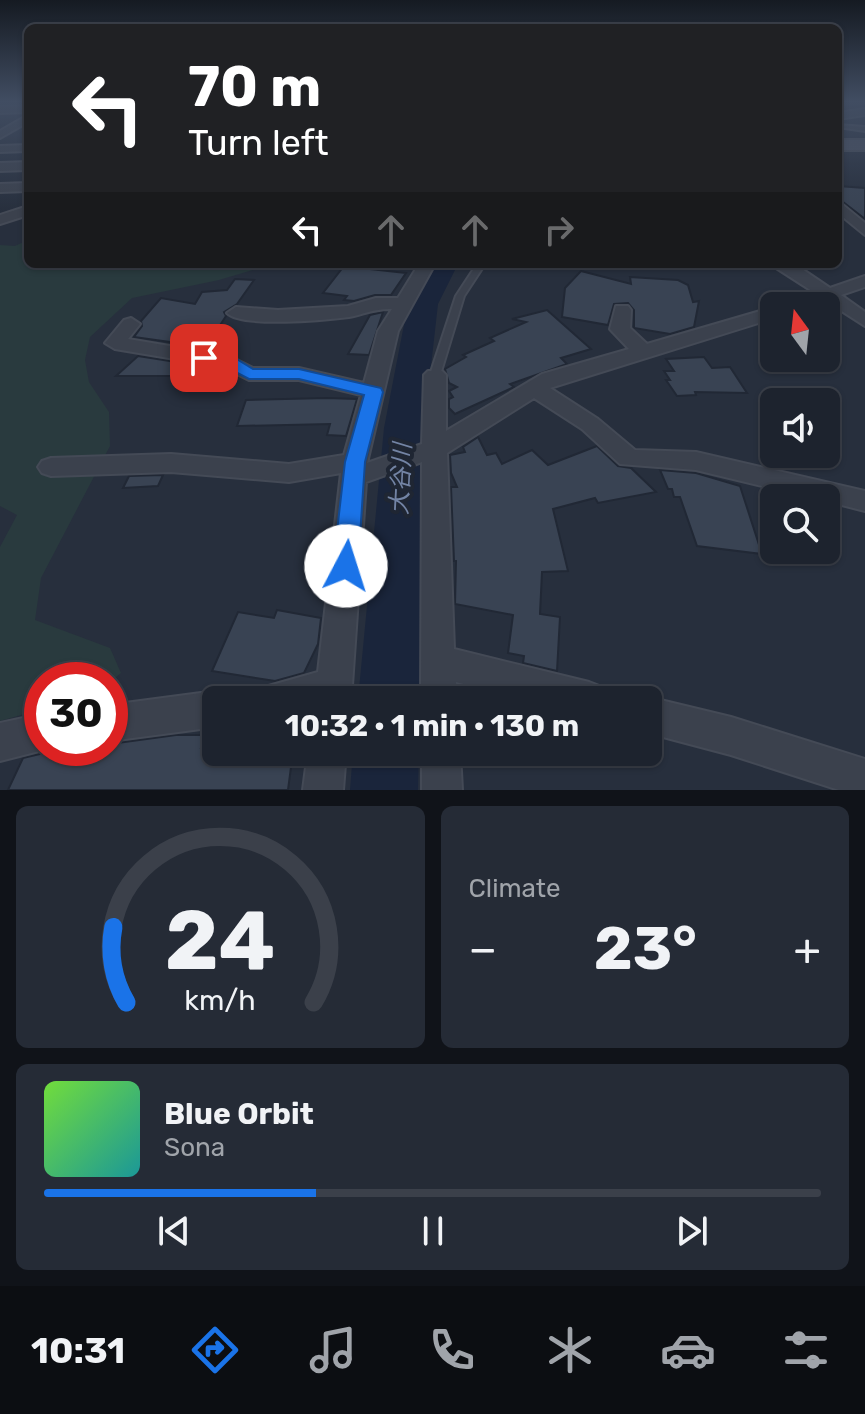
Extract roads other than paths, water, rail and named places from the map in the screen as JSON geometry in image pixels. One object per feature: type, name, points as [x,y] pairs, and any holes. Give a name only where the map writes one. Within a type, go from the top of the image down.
[{"type":"street","points":[[842,147],[865,148]]},
{"type":"street","points":[[0,149],[24,148]]},
{"type":"street","points":[[0,167],[24,166]]},
{"type":"street","points":[[0,188],[24,187]]},
{"type":"street","points":[[842,205],[865,204]]},
{"type":"street","points":[[842,209],[863,229]]},
{"type":"street","points":[[0,213],[24,211]]},
{"type":"street","points":[[0,220],[24,212]]},
{"type":"street","points":[[842,227],[863,229]]},
{"type":"street","points":[[335,686],[359,471],[374,392],[388,331],[420,268]]},
{"type":"street","points":[[788,268],[826,292]]},
{"type":"street","points":[[838,292],[865,281]]},
{"type":"street","points":[[840,302],[865,320]]},
{"type":"street","points":[[236,313],[278,316],[350,311],[376,303],[402,304]]},
{"type":"street","points":[[622,310],[620,329],[643,351]]},
{"type":"street","points":[[51,467],[171,463],[289,473],[359,471],[433,449],[550,379],[760,316]]},
{"type":"street","points":[[131,324],[115,343],[229,362],[249,374],[299,374],[374,392]]},
{"type":"street","points":[[435,375],[434,538],[439,686]]},
{"type":"street","points":[[534,388],[590,424],[629,458],[696,461],[865,501]]},
{"type":"street","points":[[438,661],[535,686]]},
{"type":"street","points":[[128,721],[202,711]]},
{"type":"street","points":[[662,719],[731,736],[865,779]]},
{"type":"street","points":[[0,742],[24,737]]},
{"type":"street","points":[[323,790],[326,766]]},
{"type":"street","points":[[441,766],[442,790]]},
{"type":"lane","points":[[435,375],[460,296],[478,268]]},
{"type":"waterway","name":"大谷川","points":[[390,686],[404,428],[423,304],[442,268]]},
{"type":"waterway","name":"大谷川","points":[[384,790],[385,766]]}]
